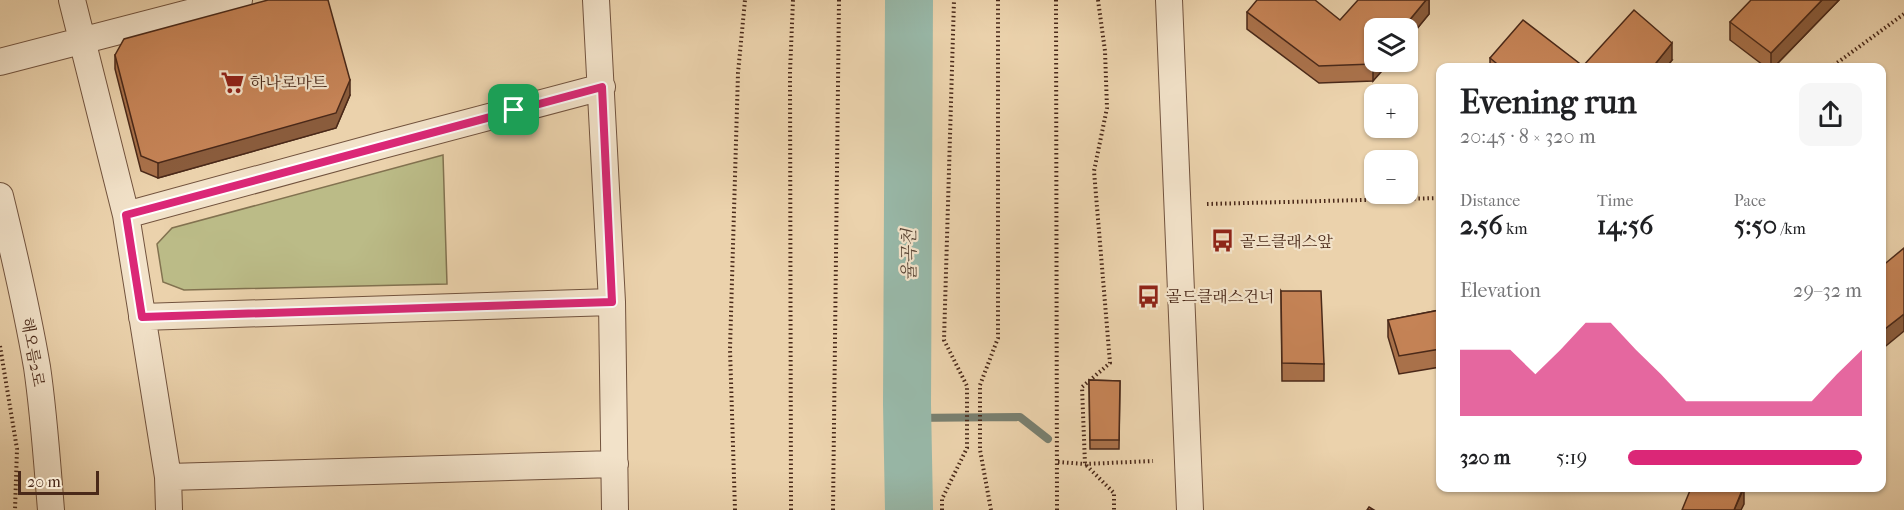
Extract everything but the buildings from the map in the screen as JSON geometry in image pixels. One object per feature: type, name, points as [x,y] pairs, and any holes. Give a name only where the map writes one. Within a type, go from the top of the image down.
[{"type":"street","points":[[72,0],[126,215],[168,477],[170,510]]},
{"type":"street","points":[[0,62],[239,0]]},
{"type":"street","points":[[596,0],[612,302],[615,510]]},
{"type":"street","points":[[1169,0],[1190,510]]},
{"type":"street","points":[[126,215],[394,141],[602,87]]},
{"type":"street","name":"해오름2로","points":[[0,196],[18,267],[37,369],[51,510]]},
{"type":"street","points":[[142,317],[612,302]]},
{"type":"street","points":[[168,477],[615,464]]},
{"type":"path","points":[[735,510],[730,350],[738,73],[745,0]]},
{"type":"path","points":[[791,510],[790,72],[793,0]]},
{"type":"path","points":[[833,510],[839,0]]},
{"type":"path","points":[[942,510],[942,499],[967,448],[967,387],[944,340],[954,0]]},
{"type":"path","points":[[992,510],[980,450],[980,385],[998,338],[998,0]]},
{"type":"path","points":[[1056,0],[1057,510]]},
{"type":"path","points":[[1098,0],[1105,51],[1107,108],[1094,171],[1110,363],[1082,387],[1085,464],[1114,493],[1114,510]]},
{"type":"path","points":[[1837,63],[1904,14]]},
{"type":"path","points":[[1207,204],[1436,198]]},
{"type":"path","points":[[0,346],[17,448],[15,510]]},
{"type":"path","points":[[1058,462],[1085,464],[1153,461]]},
{"type":"green space","points":[[443,155],[447,284],[184,290],[163,282],[157,244],[172,228]]},
{"type":"waterway","name":"율곡천","points":[[909,0],[907,404],[909,510]]},
{"type":"waterway","points":[[907,418],[1020,417],[1048,439]]},
{"type":"place","name":"하나로마트","points":[[232,82]]},
{"type":"place","name":"골드클래스앞","points":[[1222,241]]},
{"type":"place","name":"골드클래스건너","points":[[1148,296]]},
{"type":"route","points":[[602,87],[612,302],[142,317],[126,215],[514,110],[602,87]]}]
